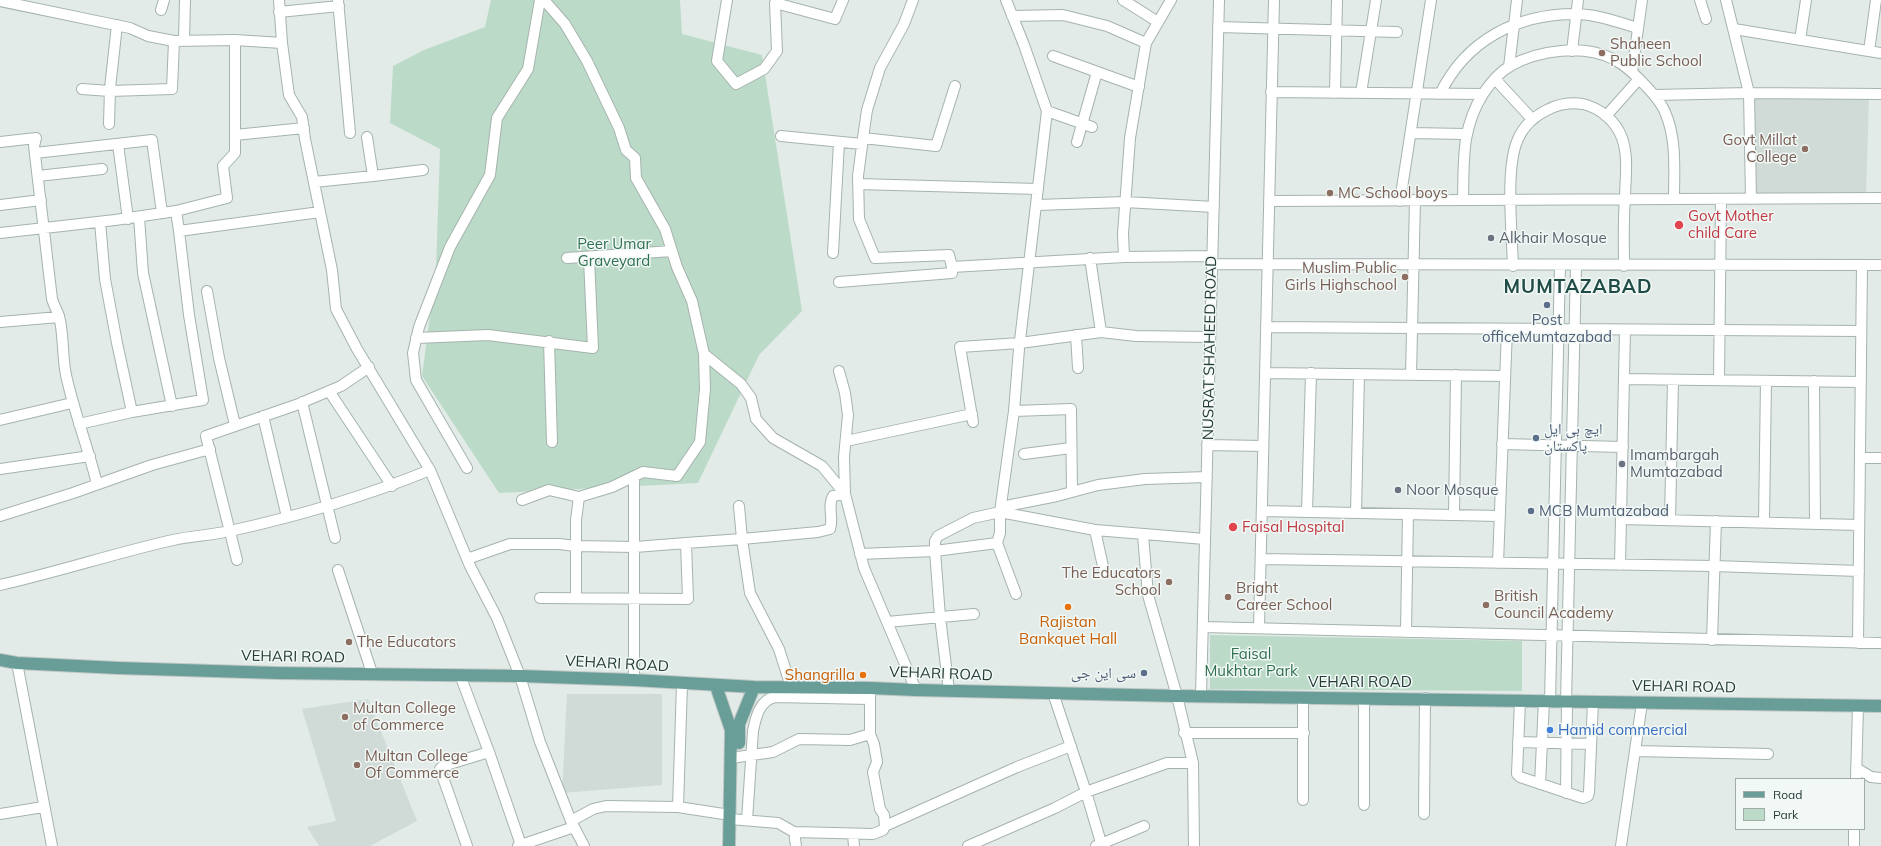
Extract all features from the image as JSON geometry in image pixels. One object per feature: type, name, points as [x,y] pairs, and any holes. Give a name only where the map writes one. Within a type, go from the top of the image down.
[{"type":"main road","name":"VEHARI ROAD","points":[[0,660],[17,663],[270,673],[372,673],[634,680],[716,686],[791,687],[870,693],[916,690],[1177,696],[1425,698],[1567,702],[1881,706]]},
{"type":"main road","points":[[716,686],[731,730],[734,757],[737,846]]},
{"type":"main road","points":[[734,757],[739,724],[754,687]]},
{"type":"main road","points":[[729,846],[736,819]]},
{"type":"street","points":[[0,0],[130,28],[148,36],[179,41],[235,40],[282,43]]},
{"type":"street","points":[[82,89],[110,91],[172,89],[185,0]]},
{"type":"street","points":[[278,0],[289,95],[302,117],[332,270],[336,309],[357,349],[430,470],[467,559],[497,618],[520,676],[540,742],[572,824],[584,846]]},
{"type":"street","points":[[467,468],[416,380],[413,353],[419,327],[450,247],[490,175],[497,118],[528,69],[540,0]]},
{"type":"street","points":[[522,500],[549,490],[579,497],[612,487],[643,472],[677,476],[700,442],[705,389],[704,354],[692,301],[672,252],[665,229],[636,178],[635,158],[626,150],[619,128],[587,61],[565,24],[544,0]]},
{"type":"street","points":[[727,0],[717,61],[736,84],[764,69],[777,51],[775,3],[835,19],[843,0]]},
{"type":"street","points":[[839,282],[952,273],[949,255],[875,258],[859,219],[858,184],[868,110],[880,68],[904,24],[913,0]]},
{"type":"street","points":[[1006,0],[1047,111],[1020,343],[1014,411],[1001,510],[1000,533],[997,543],[1016,594]]},
{"type":"street","points":[[1123,0],[1158,22]]},
{"type":"street","points":[[1124,257],[1123,234],[1130,138],[1146,43],[1171,0]]},
{"type":"street","name":"NUSRAT SHAHEED ROAD","points":[[1201,695],[1219,0]]},
{"type":"street","points":[[1259,628],[1274,0]]},
{"type":"street","points":[[1335,93],[1337,0]]},
{"type":"street","points":[[1361,93],[1376,0]]},
{"type":"street","points":[[1400,201],[1432,0]]},
{"type":"street","points":[[1508,67],[1517,0]]},
{"type":"street","points":[[1572,51],[1578,0]]},
{"type":"street","points":[[1606,116],[1636,75],[1638,28],[1642,0]]},
{"type":"street","points":[[1700,0],[1706,20]]},
{"type":"street","points":[[1726,0],[1749,93],[1751,199]]},
{"type":"street","points":[[1800,40],[1806,0]]},
{"type":"street","points":[[1869,51],[1876,0]]},
{"type":"street","points":[[279,12],[338,3],[350,133]]},
{"type":"street","points":[[1440,94],[1452,73],[1473,50],[1485,40],[1514,24],[1542,17],[1576,14],[1609,19],[1638,28]]},
{"type":"street","points":[[1012,16],[1063,15],[1107,26],[1146,43]]},
{"type":"street","points":[[109,124],[110,91],[117,25]]},
{"type":"street","points":[[1218,27],[1397,32]]},
{"type":"street","points":[[1734,29],[1881,53]]},
{"type":"street","points":[[0,233],[139,217],[176,211],[227,198],[223,166],[235,153],[235,40]]},
{"type":"street","points":[[1464,200],[1464,159],[1466,134],[1483,94],[1508,67],[1534,56],[1572,51],[1606,56],[1614,59],[1636,75],[1654,95],[1665,111],[1671,129],[1674,165],[1674,200]]},
{"type":"street","points":[[1053,56],[1139,87]]},
{"type":"street","points":[[1077,142],[1088,124],[1097,72]]},
{"type":"street","points":[[1495,80],[1532,119]]},
{"type":"street","points":[[781,136],[839,142],[863,141],[936,146],[955,86]]},
{"type":"street","points":[[1271,92],[1483,94]]},
{"type":"street","points":[[1654,95],[1749,93],[1881,94]]},
{"type":"street","points":[[1513,266],[1511,200],[1514,153],[1517,139],[1532,119],[1552,107],[1571,103],[1592,106],[1615,124],[1622,138],[1626,152],[1624,266]]},
{"type":"street","points":[[1047,111],[1088,124]]},
{"type":"street","points":[[235,135],[304,128]]},
{"type":"street","points":[[1411,133],[1466,134]]},
{"type":"street","points":[[367,137],[373,176]]},
{"type":"street","points":[[0,142],[36,138],[35,153],[52,299],[59,317],[65,372],[72,403],[90,456],[97,484]]},
{"type":"street","points":[[35,153],[152,140],[162,213]]},
{"type":"street","points":[[834,253],[839,142]]},
{"type":"street","points":[[118,144],[128,218]]},
{"type":"street","points":[[38,176],[102,169]]},
{"type":"street","points":[[314,182],[423,170]]},
{"type":"street","points":[[858,184],[1038,189]]},
{"type":"street","points":[[1269,201],[1881,198]]},
{"type":"street","points":[[1720,380],[1721,199]]},
{"type":"street","points":[[0,205],[41,200]]},
{"type":"street","points":[[1411,375],[1415,200]]},
{"type":"street","points":[[1037,205],[1126,202],[1214,207]]},
{"type":"street","points":[[79,424],[132,412],[203,400],[189,315],[176,211]]},
{"type":"street","points":[[178,231],[320,212]]},
{"type":"street","points":[[139,217],[144,273],[172,406]]},
{"type":"street","points":[[100,222],[105,279],[132,412]]},
{"type":"street","points":[[568,258],[589,258],[672,252]]},
{"type":"street","points":[[952,266],[1124,257],[1212,260],[1268,264],[1513,266],[1881,265]]},
{"type":"street","points":[[416,338],[488,334],[593,348],[589,258]]},
{"type":"street","points":[[1090,258],[1101,332]]},
{"type":"street","points":[[1858,643],[1862,265]]},
{"type":"street","points":[[1540,784],[1542,743],[1552,636],[1560,266]]},
{"type":"street","points":[[1566,792],[1567,636],[1576,266]]},
{"type":"street","points":[[207,291],[219,358],[236,425]]},
{"type":"street","points":[[0,322],[59,317]]},
{"type":"street","points":[[1266,327],[1861,331]]},
{"type":"street","points":[[1498,563],[1507,329]]},
{"type":"street","points":[[1620,565],[1625,330]]},
{"type":"street","points":[[846,441],[972,418],[960,347],[1020,343],[1101,332],[1136,336],[1210,337]]},
{"type":"street","points":[[1076,335],[1078,368]]},
{"type":"street","points":[[549,341],[552,442]]},
{"type":"street","points":[[704,354],[741,384],[751,398],[756,419],[773,438],[822,466],[845,494]]},
{"type":"street","points":[[237,560],[231,530],[206,436],[302,402],[341,386],[369,367]]},
{"type":"street","points":[[839,371],[845,393],[848,415],[844,457],[845,494],[864,568],[916,690]]},
{"type":"street","points":[[1265,372],[1505,376]]},
{"type":"street","points":[[1308,512],[1311,373]]},
{"type":"street","points":[[1356,513],[1359,374]]},
{"type":"street","points":[[1454,515],[1456,376]]},
{"type":"street","points":[[1624,380],[1861,382]]},
{"type":"street","points":[[1670,520],[1673,380]]},
{"type":"street","points":[[1764,522],[1766,381]]},
{"type":"street","points":[[1814,381],[1815,524]]},
{"type":"street","points":[[329,391],[392,486]]},
{"type":"street","points":[[302,402],[335,538]]},
{"type":"street","points":[[0,420],[72,403]]},
{"type":"street","points":[[1014,411],[1071,409],[1072,492]]},
{"type":"street","points":[[262,416],[287,517]]},
{"type":"street","points":[[1502,444],[1623,447]]},
{"type":"street","points":[[1207,445],[1263,446]]},
{"type":"street","points":[[1024,454],[1071,448]]},
{"type":"street","points":[[0,516],[152,465],[210,449]]},
{"type":"street","points":[[0,469],[90,456]]},
{"type":"street","points":[[1860,458],[1881,458]]},
{"type":"street","points":[[0,585],[48,574],[175,540],[231,530],[328,507],[392,486],[430,470]]},
{"type":"street","points":[[634,477],[634,680]]},
{"type":"street","points":[[949,691],[940,617],[935,551],[935,541],[938,536],[969,519],[1098,486],[1145,479],[1207,477]]},
{"type":"street","points":[[467,559],[510,544],[635,547],[826,531],[830,529],[832,524],[831,500],[833,496],[845,494]]},
{"type":"street","points":[[576,598],[576,520],[579,497]]},
{"type":"street","points":[[740,506],[742,539],[750,593],[779,649],[791,687]]},
{"type":"street","points":[[1001,510],[1095,530],[1205,539]]},
{"type":"street","points":[[1262,511],[1500,516]]},
{"type":"street","points":[[1406,632],[1408,514]]},
{"type":"street","points":[[1621,519],[1859,525]]},
{"type":"street","points":[[1712,640],[1716,521]]},
{"type":"street","points":[[1095,530],[1104,570]]},
{"type":"street","points":[[1143,535],[1148,595],[1177,696],[1184,733],[1193,763],[1194,846]]},
{"type":"street","points":[[540,598],[688,599],[686,543]]},
{"type":"street","points":[[860,554],[935,551],[997,543]]},
{"type":"street","points":[[1261,559],[1714,566],[1859,571]]},
{"type":"street","points":[[338,570],[372,673]]},
{"type":"street","points":[[887,622],[974,614]]},
{"type":"street","points":[[1203,627],[1881,643]]},
{"type":"street","points":[[17,663],[43,807],[52,846]]},
{"type":"street","points":[[460,675],[489,752],[519,845],[572,824],[593,809],[606,806],[678,807],[736,819],[778,822],[794,832],[873,834],[883,830],[885,826],[1004,773],[1071,746]]},
{"type":"street","points":[[678,807],[682,684]]},
{"type":"street","points":[[736,819],[752,755],[755,718],[764,702],[769,698],[792,696],[870,693],[870,734],[874,744],[877,762],[874,772],[880,809],[884,816],[885,826]]},
{"type":"street","points":[[1053,693],[1086,792],[1100,845],[1144,826]]},
{"type":"street","points":[[1303,698],[1304,800]]},
{"type":"street","points":[[1364,698],[1364,805]]},
{"type":"street","points":[[1424,814],[1425,698]]},
{"type":"street","points":[[1520,701],[1517,774],[1540,784],[1583,798],[1588,796],[1593,702]]},
{"type":"street","points":[[1621,846],[1642,703]]},
{"type":"street","points":[[1856,778],[1858,706]]},
{"type":"street","points":[[1184,733],[1304,733]]},
{"type":"street","points":[[734,757],[773,752],[799,739],[850,740],[870,734]]},
{"type":"street","points":[[1518,742],[1591,744]]},
{"type":"street","points":[[1634,751],[1768,754]]},
{"type":"street","points":[[467,846],[440,769],[443,766],[489,752]]},
{"type":"street","points":[[968,846],[1055,808],[1086,792],[1167,763],[1193,763]]},
{"type":"street","points":[[1856,768],[1871,777],[1881,778]]},
{"type":"street","points":[[0,814],[43,807]]},
{"type":"street","points":[[1854,830],[1854,846]]},
{"type":"street","points":[[794,832],[796,846]]},
{"type":"street","points":[[853,834],[854,846]]},
{"type":"shaded area","points":[[1869,96],[1866,195],[1746,195],[1745,97]]},
{"type":"shaded area","points":[[567,694],[662,694],[662,785],[562,793]]},
{"type":"shaded area","name":"Multan College Of Commerce","points":[[368,699],[417,821],[370,846],[319,846],[307,827],[336,821],[302,709]]},
{"type":"green space","name":"Peer Umar Graveyard","points":[[491,0],[680,0],[682,34],[762,55],[802,311],[759,355],[698,483],[499,493],[422,376],[436,271],[440,149],[390,123],[393,66],[424,50],[485,27]]},
{"type":"green space","name":"Faisal Mukhtar Park","points":[[1210,635],[1522,641],[1522,691],[1210,689]]},
{"type":"place","name":"Shaheen Public School","points":[[1602,53]]},
{"type":"place","name":"Govt Millat College","points":[[1805,149]]},
{"type":"place","name":"MC School boys","points":[[1330,193]]},
{"type":"place","name":"Govt Mother child Care","points":[[1679,225]]},
{"type":"place","name":"Alkhair Mosque","points":[[1491,238]]},
{"type":"place","name":"Muslim Public Girls Highschool","points":[[1405,277]]},
{"type":"place","name":"Post officeMumtazabad","points":[[1547,305]]},
{"type":"place","name":"ایچ بی ایل پاکستان","points":[[1536,438]]},
{"type":"place","name":"Imambargah Mumtazabad","points":[[1622,464]]},
{"type":"place","name":"Noor Mosque","points":[[1398,490]]},
{"type":"place","name":"MCB Mumtazabad","points":[[1531,511]]},
{"type":"place","name":"Faisal Hospital","points":[[1233,527]]},
{"type":"place","name":"The Educators School","points":[[1169,582]]},
{"type":"place","name":"Bright Career School","points":[[1228,597]]},
{"type":"place","name":"British Council Academy","points":[[1486,605]]},
{"type":"place","name":"Rajistan Bankquet Hall","points":[[1068,607]]},
{"type":"place","name":"The Educators","points":[[349,642]]},
{"type":"place","name":"سی این جی","points":[[1144,673]]},
{"type":"place","name":"Shangrilla","points":[[863,675]]},
{"type":"place","name":"Multan College of Commerce","points":[[345,717]]},
{"type":"place","name":"Hamid commercial","points":[[1550,730]]},
{"type":"place","name":"Multan College Of Commerce","points":[[357,765]]},
{"type":"district","name":"MUMTAZABAD","points":[[1578,287]]}]
